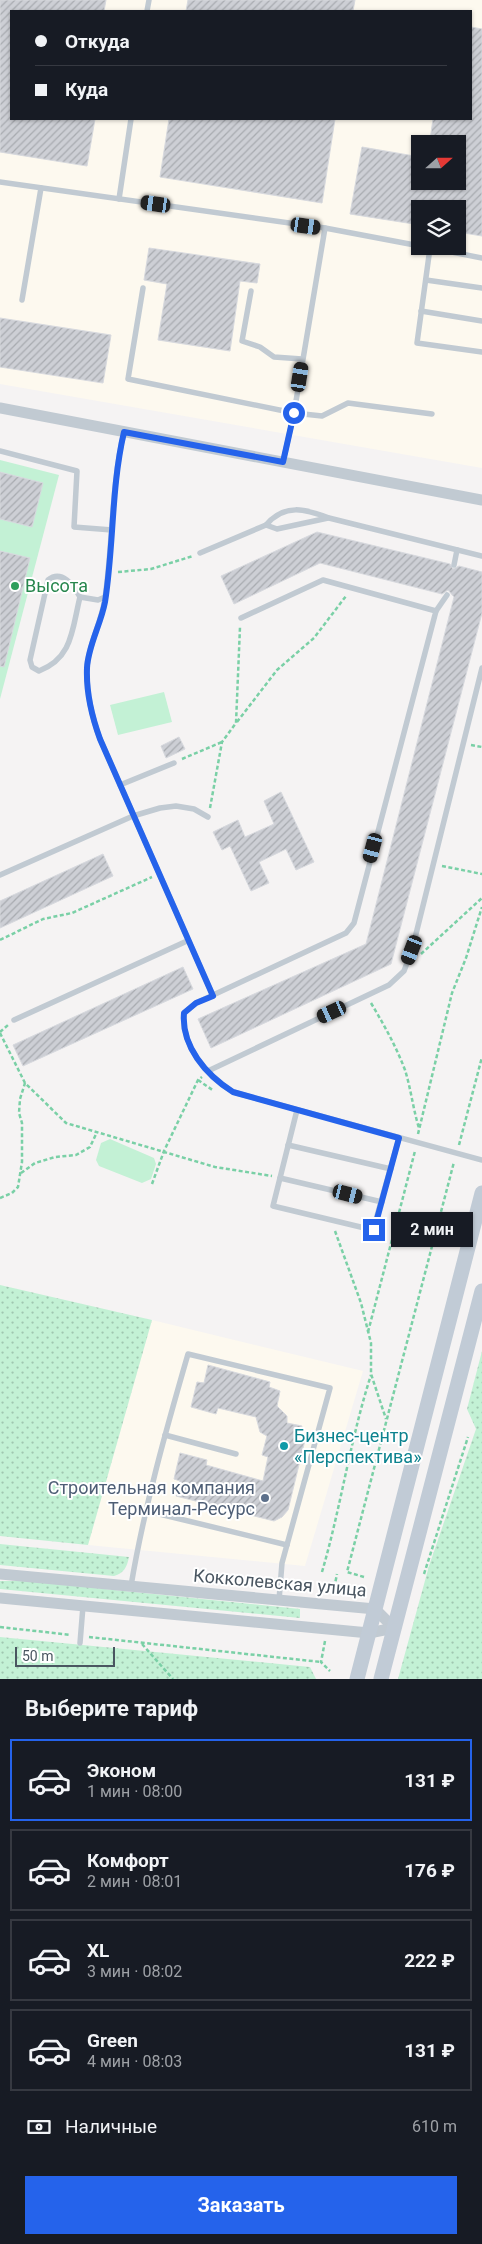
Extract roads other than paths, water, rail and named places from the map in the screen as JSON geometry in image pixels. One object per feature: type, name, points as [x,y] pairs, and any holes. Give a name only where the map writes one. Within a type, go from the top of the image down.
[{"type":"main road","points":[[357,1679],[482,1193]]},
{"type":"main road","points":[[381,1679],[482,1291]]},
{"type":"street","points":[[0,408],[482,500]]},
{"type":"street","name":"Кокколевская улица","points":[[0,1574],[375,1609],[394,1628]]},
{"type":"street","points":[[0,1598],[369,1633],[394,1628]]},
{"type":"lane","points":[[119,199],[131,120]]},
{"type":"lane","points":[[0,182],[325,228],[411,244]]},
{"type":"lane","points":[[22,300],[41,188]]},
{"type":"lane","points":[[283,462],[294,413],[325,228]]},
{"type":"lane","points":[[429,255],[417,343],[482,352]]},
{"type":"lane","points":[[466,255],[482,258]]},
{"type":"lane","points":[[426,280],[482,288]]},
{"type":"lane","points":[[143,288],[128,380],[294,413],[322,416],[348,403],[432,414]]},
{"type":"lane","points":[[251,291],[242,341],[260,347],[274,357],[302,359]]},
{"type":"lane","points":[[421,310],[482,321]]},
{"type":"lane","points":[[124,432],[116,462],[109,573],[105,597],[87,667],[89,698],[92,717],[120,785],[187,941],[213,996]]},
{"type":"lane","points":[[0,451],[77,471],[74,527],[112,530]]},
{"type":"lane","points":[[200,553],[266,525],[274,516],[288,511],[306,509],[329,518],[482,556]]},
{"type":"lane","points":[[266,525],[278,529],[329,518]]},
{"type":"lane","points":[[454,565],[457,550]]},
{"type":"lane","points":[[80,597],[66,650],[60,659],[39,671],[32,667],[30,660],[48,580],[52,577],[61,577],[72,584],[80,597],[98,600],[105,597]]},
{"type":"lane","points":[[241,618],[323,580],[436,611]]},
{"type":"lane","points":[[447,595],[436,611],[354,923],[346,933],[196,1003],[184,1013],[183,1027],[200,1064],[219,1083],[233,1092],[482,1160]]},
{"type":"lane","points":[[208,1070],[388,985],[404,971],[412,950],[482,668]]},
{"type":"lane","points":[[120,785],[174,763]]},
{"type":"lane","points":[[0,875],[133,816],[160,808],[176,806],[194,809],[208,817]]},
{"type":"lane","points":[[14,1020],[187,941]]},
{"type":"lane","points":[[297,1110],[278,1177],[273,1206],[374,1230],[399,1138]]},
{"type":"lane","points":[[288,1145],[391,1169]]},
{"type":"lane","points":[[278,1177],[382,1202]]},
{"type":"lane","points":[[131,1586],[137,1550],[165,1435],[188,1354],[330,1388],[286,1545],[282,1563],[279,1600]]},
{"type":"lane","points":[[165,1435],[236,1454]]},
{"type":"lane","points":[[147,1510],[286,1545]]},
{"type":"lane","points":[[80,1644],[82,1606]]},
{"type":"place","name":"Высота","points":[[15,586]]},
{"type":"place","name":"Бизнес-центр «Перспектива»","points":[[284,1446]]},
{"type":"place","name":"Строительная компания Терминал-Ресурс","points":[[265,1498]]}]
